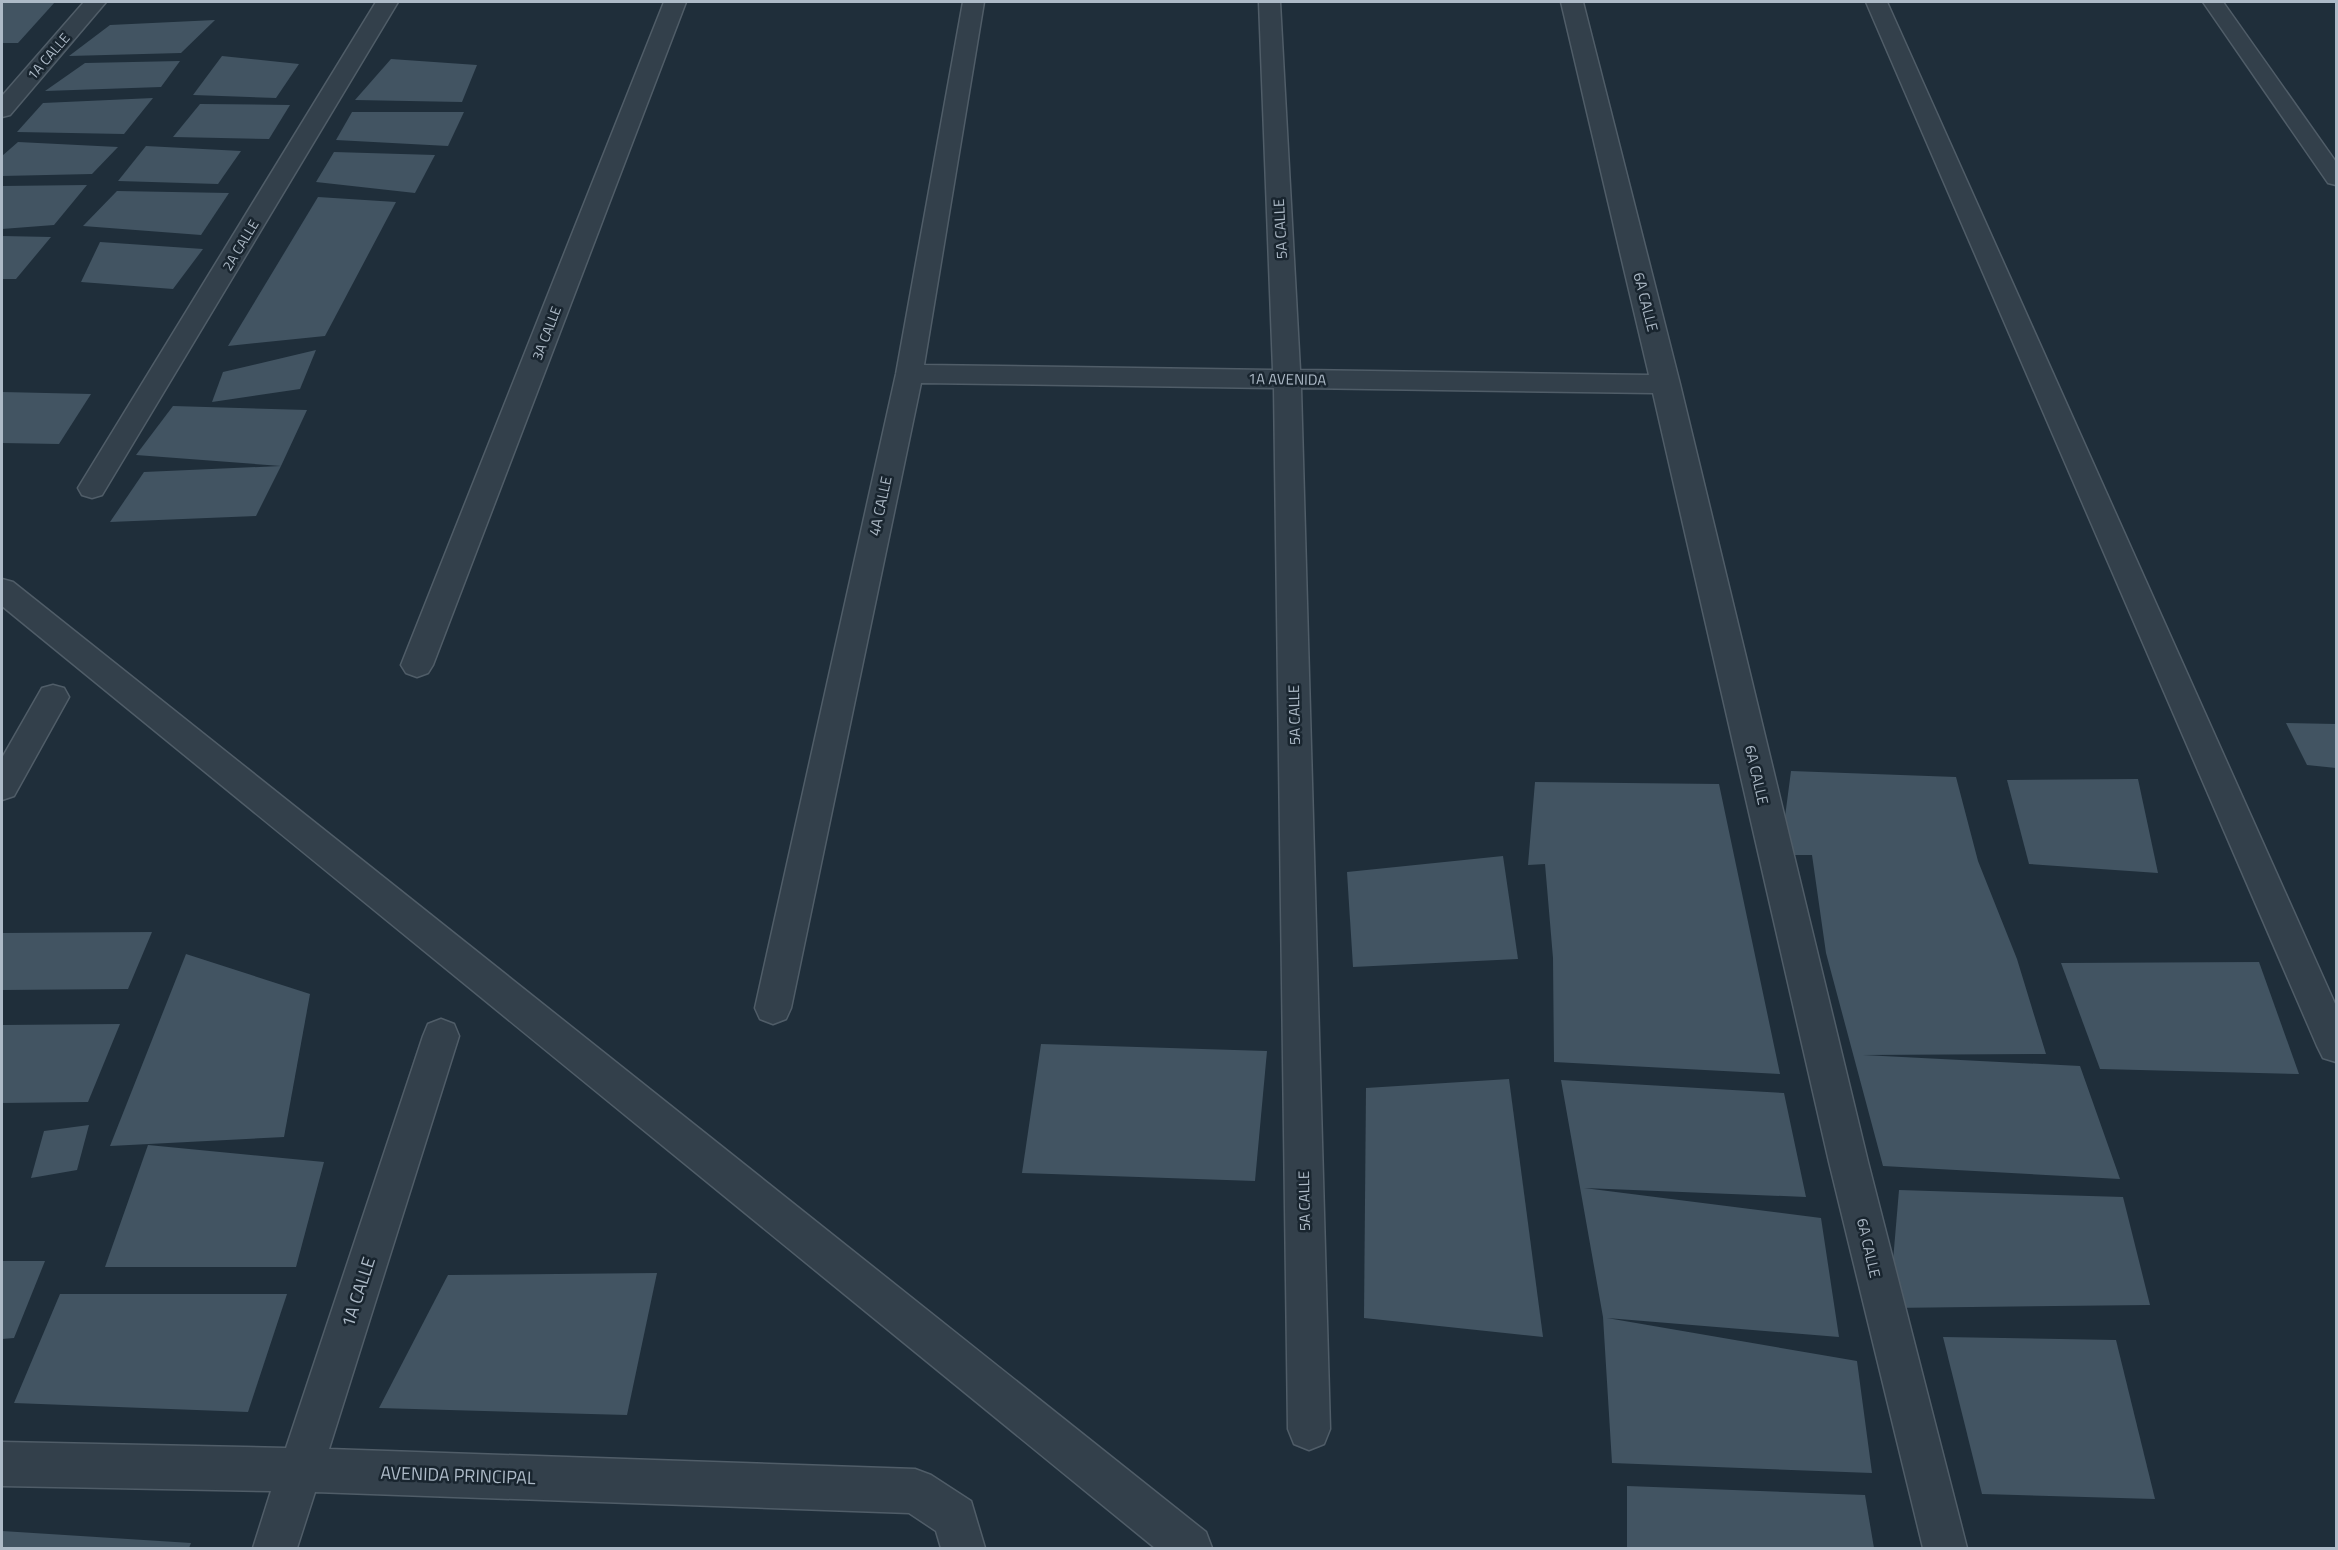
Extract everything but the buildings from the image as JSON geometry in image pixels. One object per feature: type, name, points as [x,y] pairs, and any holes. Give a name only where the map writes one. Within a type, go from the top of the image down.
[{"type":"street","name":"1A CALLE","points":[[2,110],[95,2]]},
{"type":"street","name":"2A CALLE","points":[[93,488],[387,2]]},
{"type":"street","name":"3A CALLE","points":[[417,664],[675,2]]},
{"type":"street","name":"4A CALLE","points":[[773,1008],[909,374],[973,2]]},
{"type":"street","name":"5A CALLE","points":[[1270,2],[1287,379],[1309,1428]]},
{"type":"street","name":"6A CALLE","points":[[1572,2],[1666,384],[1883,1309],[1945,1548]]},
{"type":"street","points":[[1876,2],[2337,1046]]},
{"type":"street","points":[[2213,2],[2337,178]]},
{"type":"street","name":"1A AVENIDA","points":[[909,374],[1666,384]]},
{"type":"street","points":[[2,591],[1190,1548]]},
{"type":"street","points":[[2,787],[53,697]]},
{"type":"street","name":"1A CALLE","points":[[275,1548],[441,1036]]},
{"type":"street","name":"AVENIDA PRINCIPAL","points":[[2,1464],[301,1470],[915,1491],[955,1517],[963,1548]]}]
